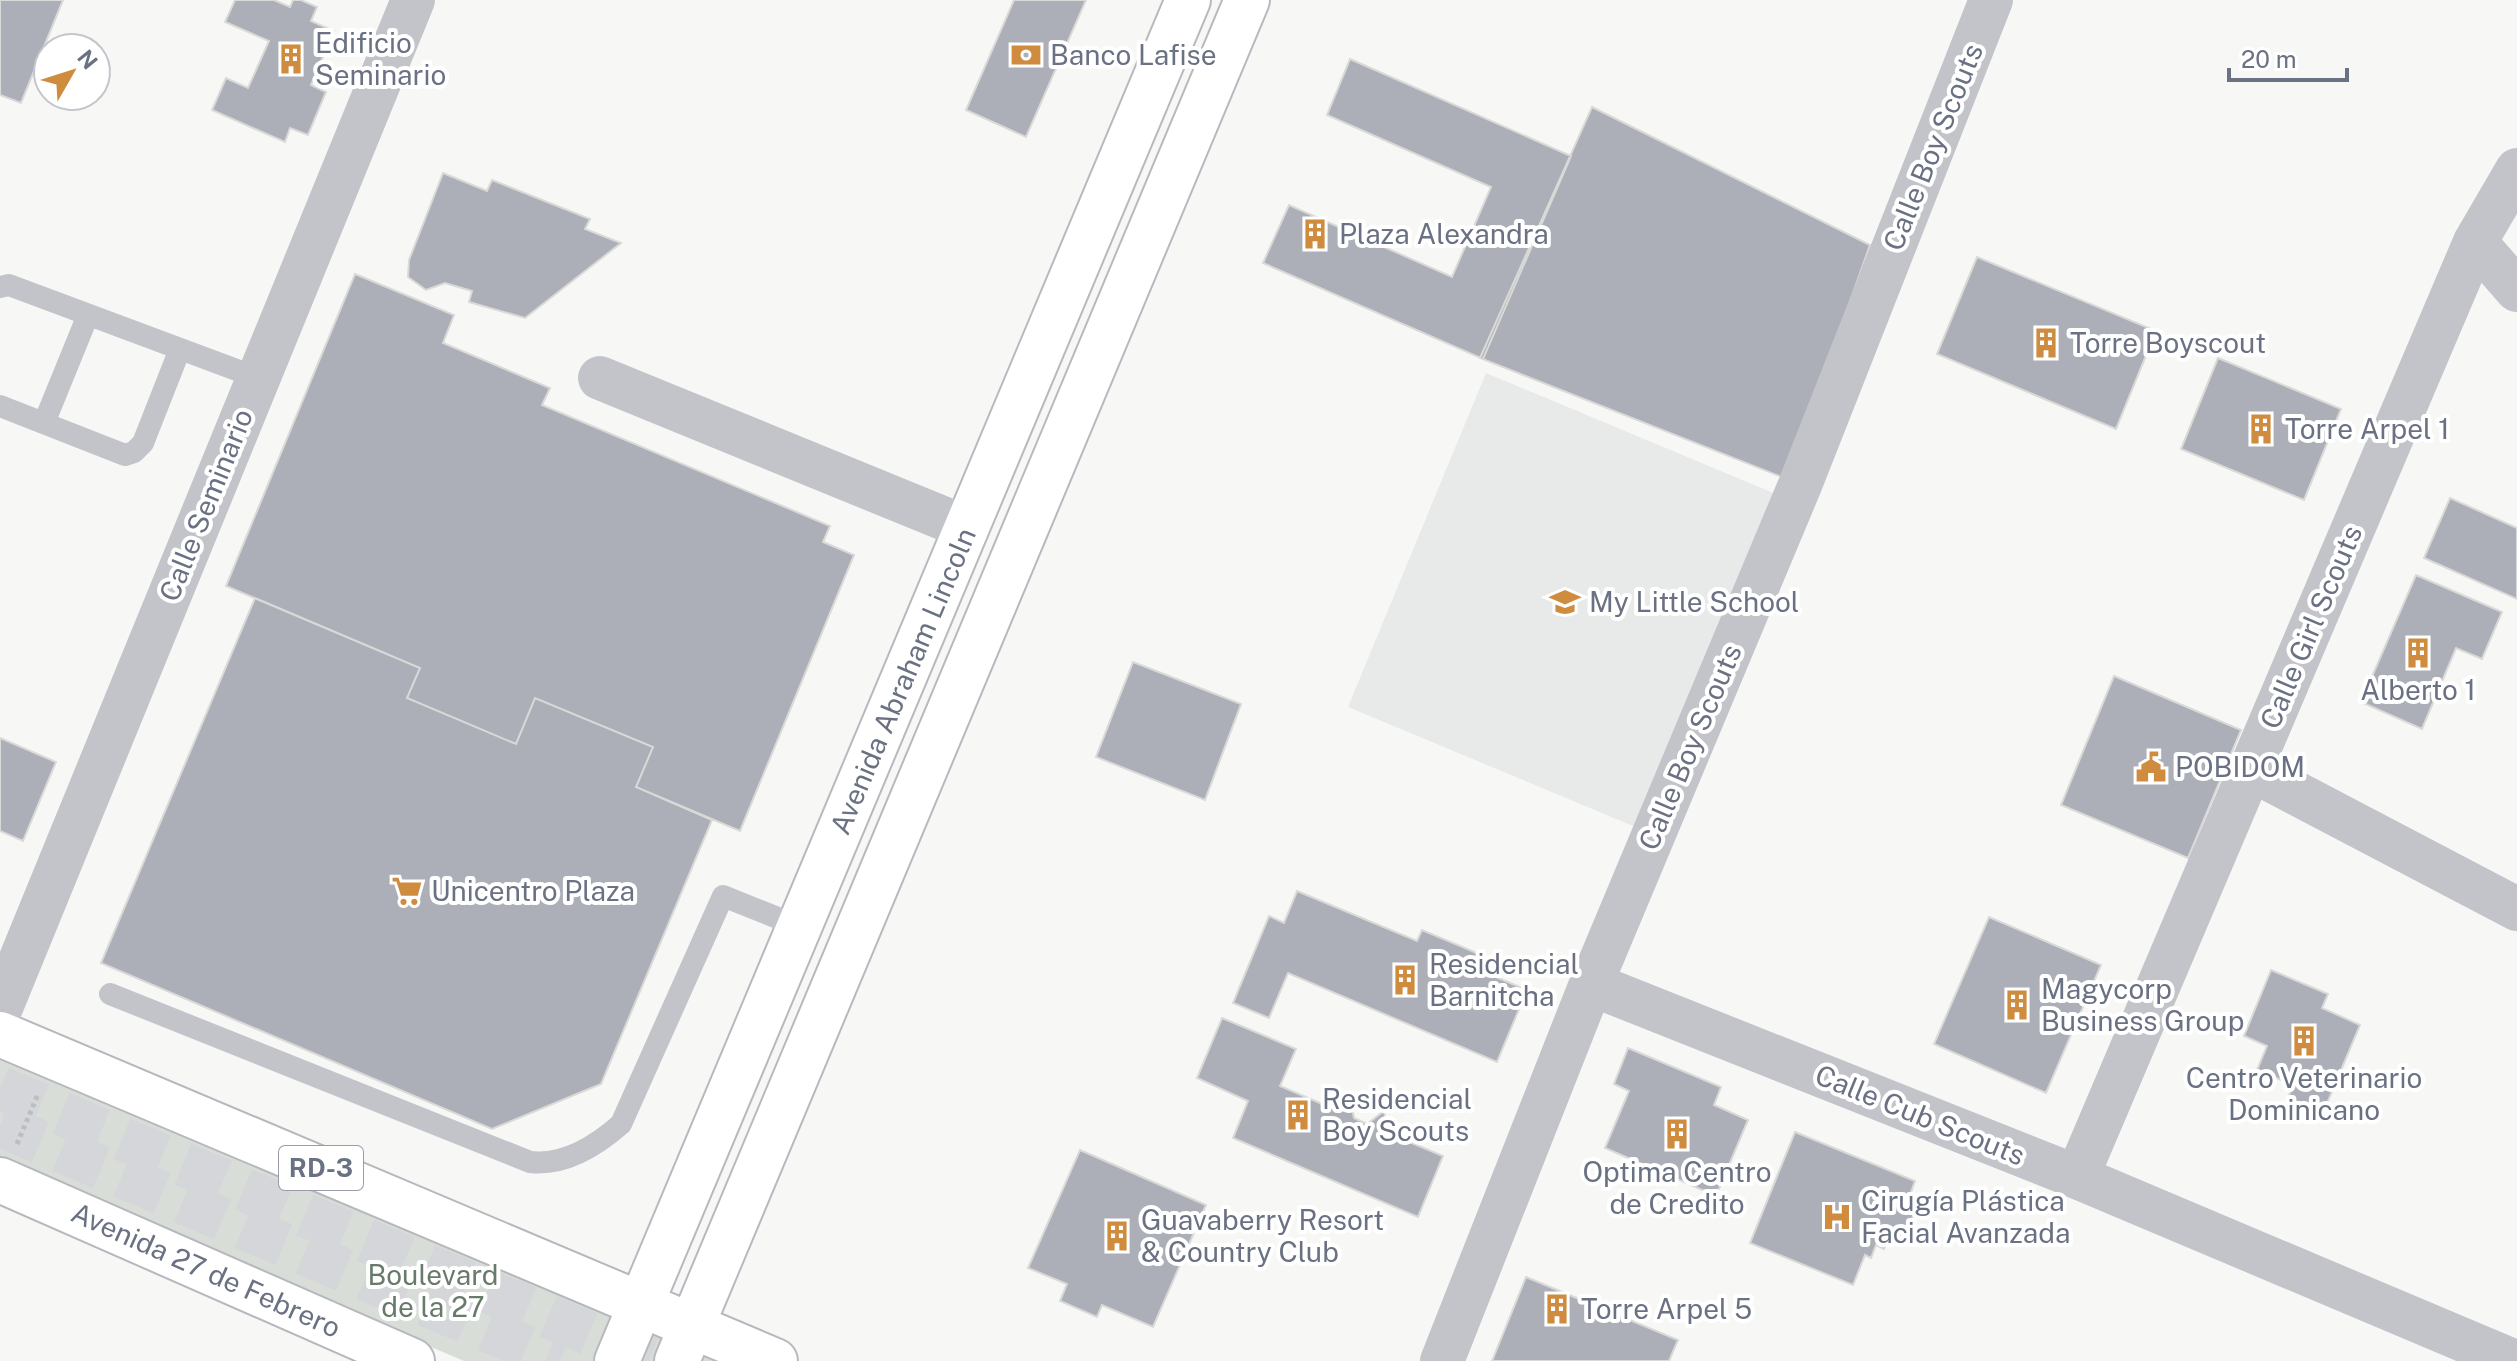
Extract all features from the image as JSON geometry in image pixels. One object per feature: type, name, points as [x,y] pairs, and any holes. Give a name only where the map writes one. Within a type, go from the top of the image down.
[{"type":"main road","name":"Avenida Abraham Lincoln","points":[[617,1361],[1188,0]]},
{"type":"main road","name":"Avenida Abraham Lincoln","points":[[685,1343],[1247,0]]},
{"type":"main road","name":"RD-3","points":[[0,1034],[642,1303],[685,1343],[775,1361]]},
{"type":"main road","name":"Avenida 27 de Febrero","points":[[0,1180],[412,1361]]},
{"type":"street","name":"Calle Seminario","points":[[0,1010],[413,0]]},
{"type":"street","name":"Calle Boy Scouts","points":[[1442,1361],[1591,984],[1800,485],[1991,0]]},
{"type":"street","name":"Calle Girl Scouts","points":[[2077,1177],[2475,242],[2517,170]]},
{"type":"street","points":[[2475,242],[2517,290]]},
{"type":"street","points":[[600,378],[967,528]]},
{"type":"street","points":[[2250,769],[2517,909]]},
{"type":"street","name":"Calle Cub Scouts","points":[[1591,984],[2077,1177],[2513,1361]]},
{"type":"lane","points":[[0,287],[9,285],[258,378]]},
{"type":"lane","points":[[44,423],[88,315]]},
{"type":"lane","points":[[0,406],[125,455],[134,452],[143,443],[180,349]]},
{"type":"lane","points":[[110,994],[530,1162],[551,1164],[601,1141],[621,1124],[723,896],[800,927]]},
{"type":"path","points":[[0,1180],[55,1057]]},
{"type":"shaded area","name":"My Little School","points":[[1486,373],[1783,497],[1645,831],[1348,707]]},
{"type":"green space","name":"Boulevard de la 27","points":[[0,1051],[737,1361],[464,1361],[0,1164]]},
{"type":"building","points":[[0,0],[63,0],[50,32],[32,32],[32,76],[21,103],[0,95]]},
{"type":"building","name":"Edificio Seminario","points":[[235,0],[274,0],[290,7],[293,0],[301,0],[317,7],[311,21],[334,31],[311,85],[326,92],[308,135],[290,128],[285,142],[212,110],[226,78],[248,88],[269,41],[225,22]]},
{"type":"building","name":"Banco Lafise","points":[[1014,0],[1086,0],[1026,137],[966,110]]},
{"type":"building","name":"Plaza Alexandra","points":[[1350,59],[1571,156],[1483,359],[1263,263],[1289,205],[1452,277],[1491,187],[1327,115]]},
{"type":"building","points":[[1592,107],[1870,245],[1787,479],[1480,358]]},
{"type":"building","points":[[443,173],[487,191],[492,180],[590,219],[585,229],[621,243],[525,318],[469,302],[472,291],[445,283],[426,290],[408,277],[409,260]]},
{"type":"building","name":"Torre Boyscout","points":[[1977,257],[2156,331],[2116,429],[1937,354]]},
{"type":"building","points":[[355,274],[454,315],[443,343],[550,388],[542,405],[830,526],[823,542],[854,555],[740,831],[636,787],[653,747],[535,698],[516,744],[407,698],[420,668],[226,586]]},
{"type":"building","name":"Torre Arpel 1","points":[[2218,358],[2341,409],[2304,500],[2181,449]]},
{"type":"building","points":[[2450,498],[2517,528],[2517,599],[2424,558]]},
{"type":"building","name":"Alberto 1","points":[[2416,575],[2502,612],[2482,659],[2456,648],[2422,729],[2361,702]]},
{"type":"building","name":"Unicentro Plaza","points":[[255,598],[420,668],[407,698],[516,744],[535,698],[653,747],[636,787],[712,820],[601,1084],[492,1129],[101,963]]},
{"type":"building","points":[[1133,662],[1241,704],[1205,800],[1096,757]]},
{"type":"building","name":"POBIDOM","points":[[2114,676],[2241,730],[2188,858],[2061,805]]},
{"type":"building","points":[[0,738],[56,762],[23,841],[0,831]]},
{"type":"building","name":"Residencial Barnitcha","points":[[1297,891],[1417,941],[1422,930],[1484,956],[1479,970],[1527,990],[1497,1062],[1288,973],[1269,1018],[1233,1003],[1269,916],[1284,923]]},
{"type":"building","name":"Magycorp Business Group","points":[[1989,917],[2101,965],[2046,1093],[1934,1044]]},
{"type":"building","name":"Centro Veterinario Dominicano","points":[[2271,970],[2328,994],[2322,1008],[2360,1025],[2323,1113],[2288,1098],[2293,1085],[2257,1070],[2267,1046],[2244,1036]]},
{"type":"building","name":"Residencial Boy Scouts","points":[[1222,1018],[1296,1049],[1280,1086],[1334,1109],[1350,1097],[1354,1118],[1367,1124],[1384,1111],[1388,1133],[1443,1156],[1418,1217],[1233,1138],[1248,1101],[1197,1078]]},
{"type":"building","name":"Optima Centro de Credito","points":[[1628,1048],[1721,1087],[1714,1105],[1748,1120],[1716,1196],[1605,1148],[1629,1091],[1614,1084]]},
{"type":"building","name":"Cirugía Plástica Facial Avanzada","points":[[1795,1132],[1915,1181],[1910,1195],[1920,1199],[1903,1241],[1889,1235],[1884,1249],[1876,1245],[1871,1258],[1865,1255],[1853,1285],[1750,1243]]},
{"type":"building","name":"Guavaberry Resort & Country Club","points":[[1080,1150],[1206,1205],[1153,1327],[1102,1305],[1097,1317],[1060,1301],[1067,1284],[1028,1268]]},
{"type":"building","name":"Torre Arpel 5","points":[[1526,1277],[1678,1340],[1669,1361],[1492,1361]]},
{"type":"tunnel","points":[[0,1088],[655,1361]]},
{"type":"tunnel","points":[[0,1125],[560,1361]]},
{"type":"place","name":"Banco Lafise","points":[[1026,55]]},
{"type":"place","name":"Edificio Seminario","points":[[291,59]]},
{"type":"place","name":"Plaza Alexandra","points":[[1315,234]]},
{"type":"place","name":"Torre Boyscout","points":[[2046,343]]},
{"type":"place","name":"Torre Arpel 1","points":[[2261,429]]},
{"type":"place","name":"My Little School","points":[[1565,602]]},
{"type":"place","name":"Alberto 1","points":[[2418,653]]},
{"type":"place","name":"POBIDOM","points":[[2151,767]]},
{"type":"place","name":"Unicentro Plaza","points":[[407,891]]},
{"type":"place","name":"Residencial Barnitcha","points":[[1405,980]]},
{"type":"place","name":"Magycorp Business Group","points":[[2017,1005]]},
{"type":"place","name":"Centro Veterinario Dominicano","points":[[2304,1041]]},
{"type":"place","name":"Residencial Boy Scouts","points":[[1298,1115]]},
{"type":"place","name":"Optima Centro de Credito","points":[[1677,1134]]},
{"type":"place","name":"Cirugía Plástica Facial Avanzada","points":[[1837,1217]]},
{"type":"place","name":"Guavaberry Resort & Country Club","points":[[1117,1236]]},
{"type":"place","name":"Torre Arpel 5","points":[[1557,1309]]}]
